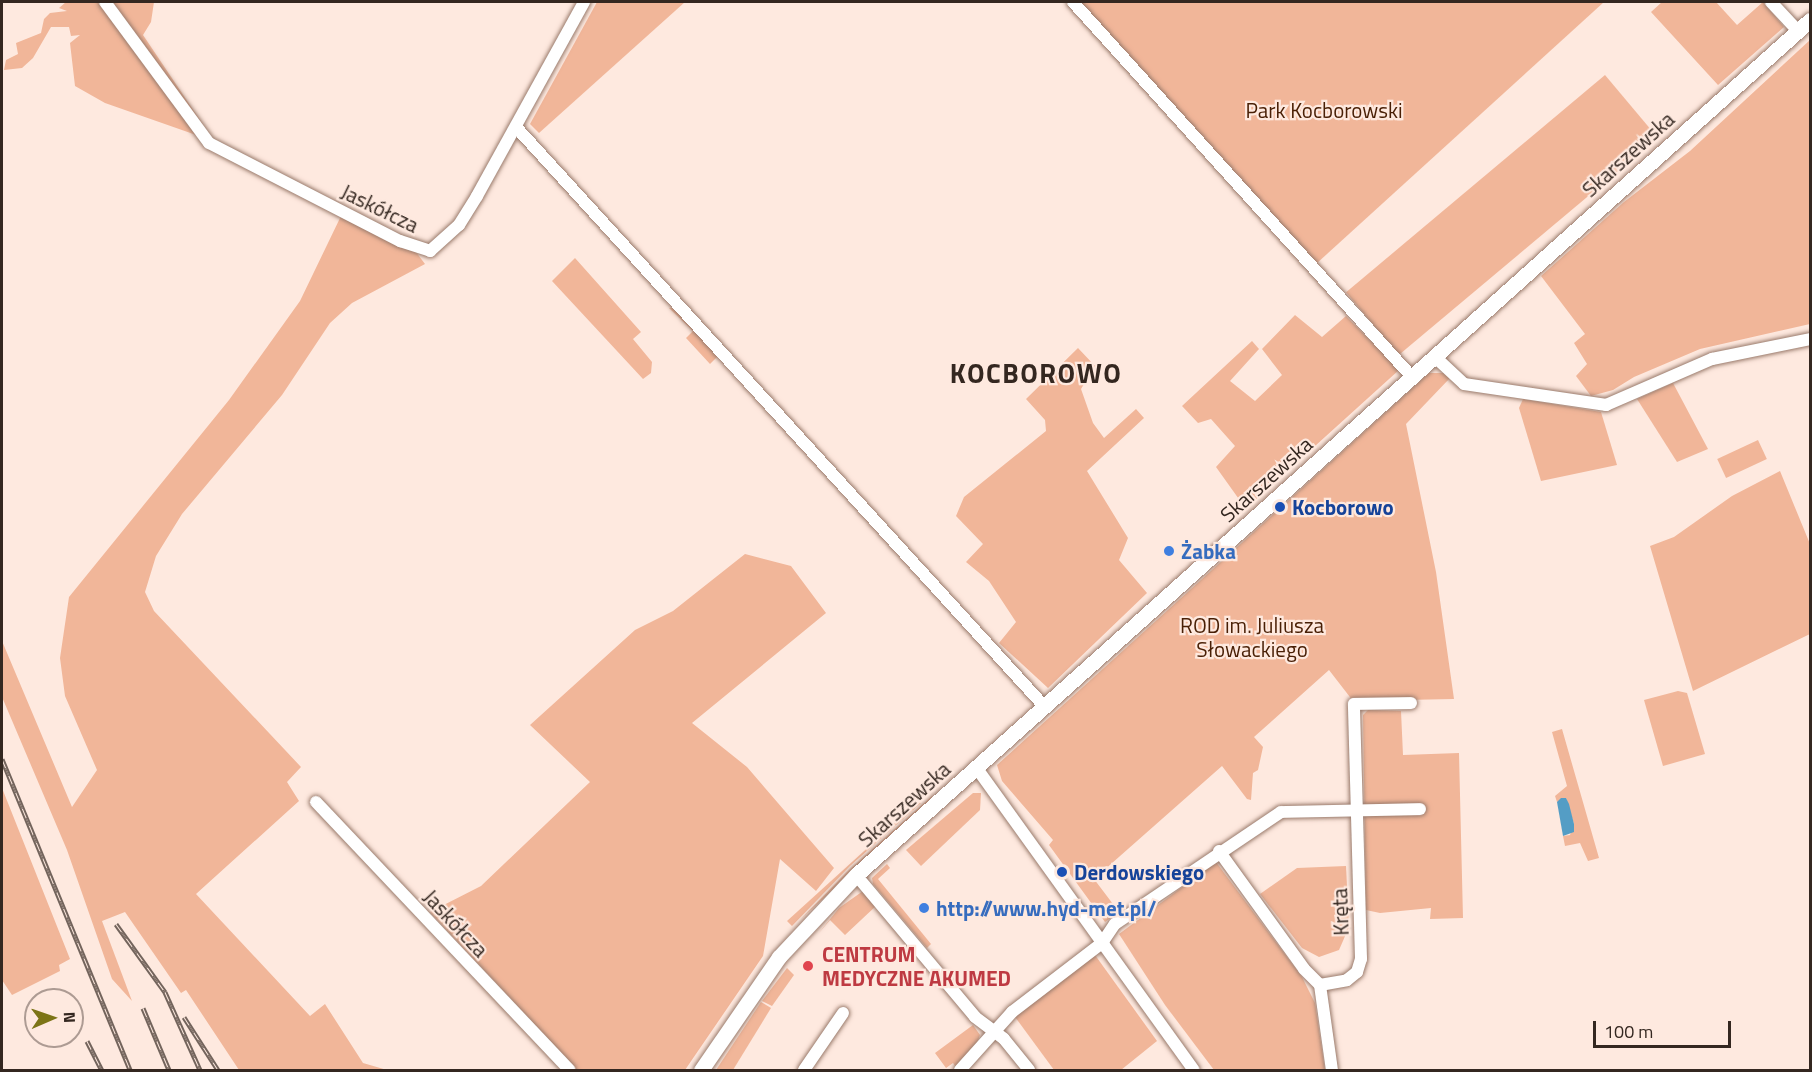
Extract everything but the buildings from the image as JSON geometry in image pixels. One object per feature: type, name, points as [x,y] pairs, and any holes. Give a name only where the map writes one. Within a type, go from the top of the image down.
[{"type":"main road","name":"Skarszewska","points":[[701,1071],[779,957],[856,875],[1810,20]]},
{"type":"street","name":"Jaskółcza","points":[[105,2],[209,143],[425,251],[438,246],[459,225],[516,128],[584,2]]},
{"type":"street","points":[[1073,2],[1411,376]]},
{"type":"street","points":[[1771,2],[1798,31]]},
{"type":"street","points":[[516,128],[1044,706]]},
{"type":"street","points":[[1434,356],[1464,384],[1606,405],[1712,359],[1810,339]]},
{"type":"street","name":"Kręta","points":[[1320,986],[1347,980],[1357,972],[1361,959],[1354,704],[1411,703]]},
{"type":"street","points":[[976,767],[1194,1071]]},
{"type":"street","name":"Jaskółcza","points":[[316,802],[568,1071]]},
{"type":"street","points":[[960,1071],[1012,1012],[1102,943],[1115,924],[1219,851],[1281,812],[1420,809]]},
{"type":"street","points":[[1219,851],[1271,928],[1320,986],[1332,1071]]},
{"type":"street","points":[[856,875],[975,1017],[995,1032],[1029,1071]]},
{"type":"street","points":[[804,1071],[843,1013]]},
{"type":"green space","points":[[66,2],[100,2],[199,136],[105,103],[75,86],[70,43],[80,35],[71,36],[69,27],[51,27],[33,58],[22,68],[4,70],[6,60],[18,54],[16,43],[41,33],[44,19],[50,13],[67,11],[59,8]]},
{"type":"green space","points":[[107,2],[154,2],[151,22],[143,35],[212,138]]},
{"type":"green space","points":[[597,2],[685,2],[539,133],[530,124]]},
{"type":"green space","name":"Park Kocborowski","points":[[1079,2],[1604,2],[1316,264]]},
{"type":"green space","points":[[1662,2],[1716,2],[1737,25],[1763,2],[1784,27],[1718,85],[1651,12]]},
{"type":"green space","points":[[1810,40],[1810,324],[1700,349],[1634,377],[1613,390],[1591,396],[1576,376],[1587,364],[1574,343],[1585,334],[1541,276],[1624,202],[1690,151]]},
{"type":"green space","points":[[1605,75],[1658,138],[1399,355],[1346,292]]},
{"type":"green space","points":[[341,216],[416,252],[425,264],[352,303],[330,323],[282,395],[182,514],[156,556],[145,592],[154,611],[301,767],[287,782],[299,801],[196,894],[310,1016],[325,1004],[363,1063],[387,1070],[239,1070],[186,990],[181,993],[125,912],[102,921],[132,1001],[112,979],[67,850],[2,697],[2,641],[72,807],[97,770],[65,696],[60,658],[69,597],[229,400],[300,301]]},
{"type":"green space","points":[[575,258],[641,332],[633,339],[652,362],[651,373],[643,379],[552,281]]},
{"type":"green space","points":[[676,307],[718,356],[710,364],[686,338],[693,331],[669,308]]},
{"type":"green space","points":[[1295,315],[1322,337],[1346,316],[1399,370],[1251,504],[1241,502],[1216,467],[1235,446],[1211,419],[1198,423],[1182,406],[1252,341],[1259,349],[1230,381],[1255,401],[1282,375],[1262,349]]},
{"type":"green space","points":[[1078,348],[1095,366],[1081,389],[1093,423],[1104,438],[1136,409],[1144,418],[1087,471],[1128,538],[1119,560],[1147,593],[1048,688],[999,643],[1016,622],[989,581],[966,562],[983,544],[956,516],[964,497],[1046,431],[1045,420],[1026,399]]},
{"type":"green space","name":"ROD im. Juliusza Słowackiego","points":[[1429,373],[1445,373],[1450,378],[1406,424],[1436,572],[1454,699],[1353,701],[1329,670],[1254,737],[1263,747],[1258,770],[1253,773],[1251,800],[1247,799],[1222,766],[1094,879],[1119,912],[1105,922],[1049,845],[1053,840],[1002,781],[997,765]]},
{"type":"green space","points":[[1673,383],[1708,449],[1677,462],[1637,399]]},
{"type":"green space","points":[[1523,399],[1601,412],[1617,465],[1541,481],[1519,408]]},
{"type":"green space","points":[[1758,440],[1767,459],[1726,478],[1717,459]]},
{"type":"green space","points":[[1780,471],[1810,544],[1810,634],[1693,691],[1650,546],[1674,537],[1732,496]]},
{"type":"green space","points":[[745,554],[791,566],[826,613],[692,723],[747,767],[834,868],[816,891],[780,859],[763,956],[685,1070],[577,1070],[430,912],[481,886],[590,782],[530,725],[635,630],[673,611]]},
{"type":"green space","points":[[1678,691],[1687,693],[1705,754],[1663,766],[1644,700]]},
{"type":"green space","points":[[1368,710],[1401,711],[1403,755],[1459,753],[1463,918],[1430,919],[1431,908],[1380,913],[1366,910],[1363,715]]},
{"type":"green space","points":[[1562,729],[1599,858],[1588,861],[1580,843],[1565,846],[1563,836],[1570,835],[1574,824],[1566,798],[1557,802],[1555,796],[1567,786],[1552,732]]},
{"type":"green space","points":[[2,788],[70,959],[59,965],[60,971],[12,995],[2,980]]},
{"type":"green space","points":[[973,793],[981,793],[980,810],[921,866],[906,850]]},
{"type":"green space","points":[[932,796],[933,798],[801,919],[847,872]]},
{"type":"green space","points":[[918,802],[921,803],[850,866],[792,926],[787,921]]},
{"type":"green space","points":[[1216,862],[1302,977],[1315,1003],[1325,1070],[1214,1070],[1165,1005],[1119,934]]},
{"type":"green space","points":[[887,864],[890,868],[878,879],[931,944],[927,948],[873,884],[872,878]]},
{"type":"green space","points":[[1346,866],[1349,927],[1339,950],[1319,957],[1302,948],[1260,894],[1297,868]]},
{"type":"green space","points":[[863,891],[877,905],[845,935],[830,920],[818,934],[839,908]]},
{"type":"green space","points":[[1095,955],[1157,1041],[1121,1070],[1054,1070],[1015,1017]]},
{"type":"green space","points":[[787,968],[794,975],[772,1006],[762,1001]]},
{"type":"green space","points":[[761,1002],[771,1008],[733,1070],[716,1070]]},
{"type":"green space","points":[[973,1025],[980,1035],[975,1049],[956,1067],[953,1063],[946,1068],[935,1053]]},
{"type":"water","points":[[1561,798],[1566,798],[1569,804],[1574,824],[1574,832],[1563,836],[1557,802]]},
{"type":"railway","points":[[2,759],[130,1070]]},
{"type":"railway","points":[[116,924],[165,992],[200,1070]]},
{"type":"railway","points":[[143,1008],[169,1070]]},
{"type":"railway","points":[[184,1017],[218,1070]]},
{"type":"railway","points":[[87,1041],[102,1070]]},
{"type":"place","name":"Kocborowo","points":[[1280,507]]},
{"type":"place","name":"Żabka","points":[[1169,551]]},
{"type":"place","name":"Derdowskiego","points":[[1062,872]]},
{"type":"place","name":"http://www.hyd-met.pl/","points":[[924,908]]},
{"type":"place","name":"CENTRUM MEDYCZNE AKUMED","points":[[808,966]]},
{"type":"district","name":"KOCBOROWO","points":[[1036,373]]}]
